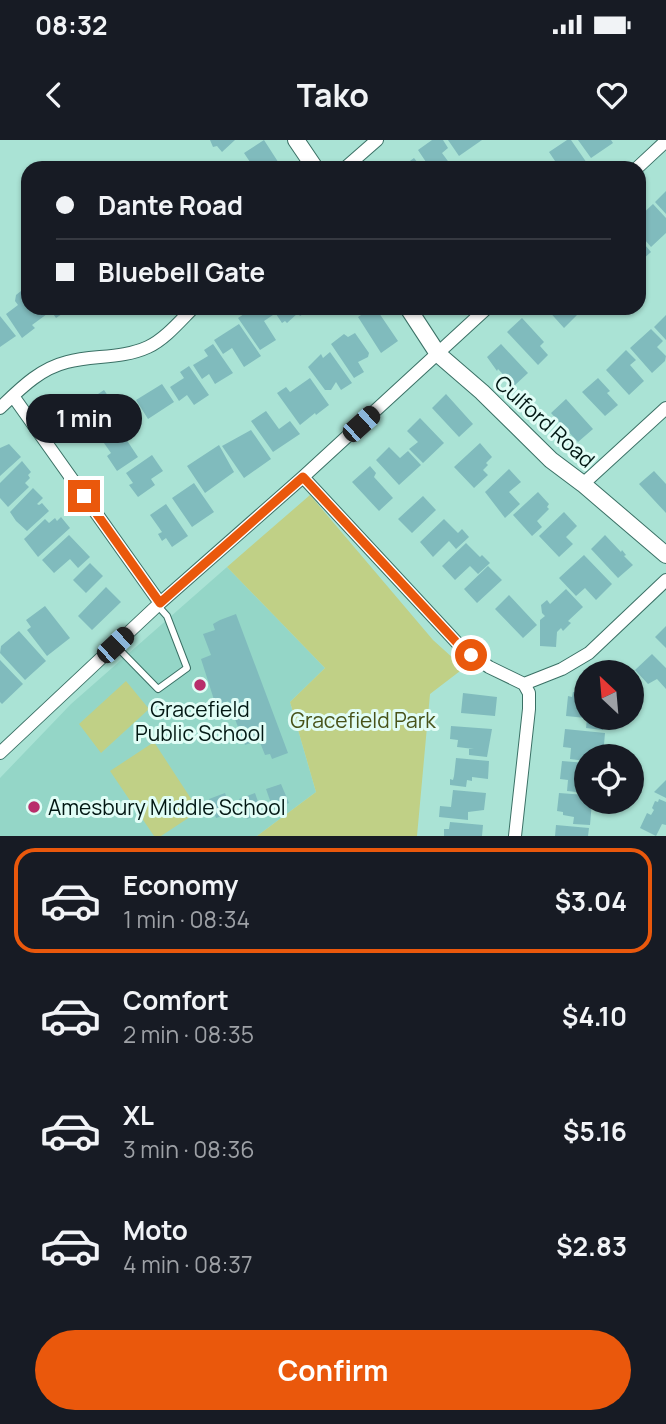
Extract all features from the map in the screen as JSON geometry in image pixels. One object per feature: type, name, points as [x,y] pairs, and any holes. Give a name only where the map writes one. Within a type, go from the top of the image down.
[{"type":"street","points":[[296,140],[310,161]]},
{"type":"street","points":[[353,161],[377,140]]},
{"type":"street","points":[[645,161],[666,141]]},
{"type":"street","points":[[0,408],[48,368],[73,361],[125,355],[149,347],[185,315]]},
{"type":"street","name":"Culford Road","points":[[413,315],[438,354],[482,392],[551,460],[666,555]]},
{"type":"street","points":[[0,753],[159,604],[303,477],[480,315]]},
{"type":"street","points":[[13,396],[159,604]]},
{"type":"street","points":[[583,484],[666,408]]},
{"type":"street","points":[[303,477],[460,646],[489,667],[524,684],[529,693],[529,709],[515,836]]},
{"type":"street","points":[[524,684],[562,669],[589,653],[666,580]]},
{"type":"lane","points":[[115,645],[158,689],[187,668],[167,616],[159,604]]},
{"type":"shaded area","name":"Gracefield Public School","points":[[227,567],[325,668],[290,702],[316,792],[257,836],[0,836],[0,778],[71,704]]},
{"type":"green space","name":"Gracefield Park","points":[[310,495],[433,640],[464,668],[430,694],[417,836],[257,836],[316,792],[290,702],[325,668],[227,567]]},
{"type":"green space","points":[[126,681],[149,709],[101,753],[79,724]]},
{"type":"green space","points":[[154,742],[199,811],[161,836],[154,836],[110,771]]},
{"type":"building","points":[[210,140],[235,140],[222,152],[217,146],[213,147]]},
{"type":"building","points":[[264,140],[278,161],[249,161],[244,153]]},
{"type":"building","points":[[432,140],[443,140],[448,148],[442,153],[448,161],[425,161],[418,150]]},
{"type":"building","points":[[448,140],[482,140],[459,156]]},
{"type":"building","points":[[571,140],[586,161],[555,161],[549,152]]},
{"type":"building","points":[[578,140],[611,140],[613,143],[591,158]]},
{"type":"building","points":[[666,191],[666,214],[655,202]]},
{"type":"building","points":[[653,204],[666,218],[666,233],[651,247],[646,241],[646,210]]},
{"type":"building","points":[[21,291],[21,315],[46,315],[32,325],[35,328],[22,338],[6,314],[18,305],[15,301],[16,295]]},
{"type":"building","points":[[242,315],[273,315],[264,321],[276,340],[260,350],[238,318]]},
{"type":"building","points":[[277,315],[296,315],[287,323],[282,323]]},
{"type":"building","points":[[380,315],[398,341],[381,353],[358,317]]},
{"type":"building","points":[[552,315],[577,315],[564,328]]},
{"type":"building","points":[[666,315],[666,340],[654,327]]},
{"type":"building","points":[[0,316],[16,336],[0,347]]},
{"type":"building","points":[[522,318],[544,342],[540,346],[548,355],[538,365],[507,332]]},
{"type":"building","points":[[239,324],[261,356],[244,367],[232,348],[223,354],[214,340]]},
{"type":"building","points":[[651,329],[663,341],[657,347],[666,356],[665,361],[652,373],[630,348]]},
{"type":"building","points":[[355,333],[369,353],[368,357],[358,362],[364,372],[354,378],[331,344],[344,334],[348,337]]},
{"type":"building","points":[[213,344],[233,373],[215,384],[209,374],[202,379],[193,365],[208,356],[204,350]]},
{"type":"building","points":[[501,344],[528,373],[514,386],[498,369],[497,371],[487,357]]},
{"type":"building","points":[[626,350],[636,360],[630,365],[644,381],[629,395],[606,370]]},
{"type":"building","points":[[330,352],[352,383],[341,390],[336,382],[331,390],[325,390],[308,367],[321,354],[323,358]]},
{"type":"building","points":[[189,366],[209,395],[194,405],[187,395],[179,401],[170,387],[184,378],[180,372]]},
{"type":"building","points":[[310,378],[329,405],[300,425],[277,393],[286,387],[290,392]]},
{"type":"building","points":[[598,378],[618,405],[605,416],[582,392]]},
{"type":"building","points":[[162,384],[174,402],[148,419],[136,400]]},
{"type":"building","points":[[104,390],[115,406],[103,415],[109,424],[95,434],[77,408]]},
{"type":"building","points":[[446,394],[473,424],[459,437],[432,408]]},
{"type":"building","points":[[566,399],[593,429],[578,442],[551,413]]},
{"type":"building","points":[[266,411],[279,429],[290,421],[300,434],[273,452],[251,421]]},
{"type":"building","points":[[420,418],[444,443],[423,463],[409,449],[418,442],[407,431]]},
{"type":"building","points":[[116,424],[138,457],[117,471],[107,456],[111,453],[99,436]]},
{"type":"building","points":[[251,430],[271,459],[244,478],[222,446]]},
{"type":"building","points":[[480,443],[492,457],[483,470],[488,475],[474,488],[454,467]]},
{"type":"building","points":[[9,444],[21,457],[0,476],[0,448]]},
{"type":"building","points":[[219,445],[234,472],[205,493],[187,466]]},
{"type":"building","points":[[389,447],[400,458],[408,451],[421,465],[399,485],[376,460]]},
{"type":"building","points":[[152,455],[163,471],[151,479],[155,485],[138,497],[129,485],[133,483],[126,473]]},
{"type":"building","points":[[22,461],[31,472],[25,483],[29,487],[8,507],[0,498],[0,483]]},
{"type":"building","points":[[370,466],[376,473],[374,477],[393,498],[379,511],[352,482]]},
{"type":"building","points":[[509,469],[521,482],[509,492],[520,504],[505,518],[485,492]]},
{"type":"building","points":[[654,471],[666,484],[666,513],[639,484]]},
{"type":"building","points":[[194,483],[214,512],[192,527],[172,498]]},
{"type":"building","points":[[33,488],[43,498],[37,504],[42,503],[49,511],[27,531],[10,512]]},
{"type":"building","points":[[538,492],[549,504],[549,509],[537,521],[542,527],[532,536],[513,515]]},
{"type":"building","points":[[423,496],[436,510],[412,533],[398,519]]},
{"type":"building","points":[[166,504],[188,536],[172,547],[166,538],[162,541],[158,534],[162,532],[150,515]]},
{"type":"building","points":[[564,512],[577,526],[566,537],[573,544],[559,557],[539,536]]},
{"type":"building","points":[[61,517],[70,528],[38,557],[24,539],[45,519],[49,523]]},
{"type":"building","points":[[444,519],[458,533],[462,529],[469,537],[456,549],[449,541],[433,557],[420,542]]},
{"type":"building","points":[[69,535],[90,557],[78,568],[70,559],[54,573],[42,560]]},
{"type":"building","points":[[605,535],[621,552],[622,550],[633,565],[618,578],[591,549]]},
{"type":"building","points":[[466,543],[490,563],[478,574],[470,566],[455,580],[442,566]]},
{"type":"building","points":[[584,555],[612,584],[596,600],[585,588],[576,596],[559,578]]},
{"type":"building","points":[[90,563],[103,576],[86,593],[73,580]]},
{"type":"building","points":[[488,566],[502,580],[477,603],[464,589]]},
{"type":"building","points":[[106,587],[121,602],[92,630],[78,616]]},
{"type":"building","points":[[566,589],[583,607],[568,621],[571,623],[563,631],[561,628],[557,632],[556,647],[540,646],[540,620],[545,616],[541,605],[547,600],[550,604]]},
{"type":"building","points":[[509,595],[537,625],[523,638],[495,609]]},
{"type":"building","points":[[45,606],[70,638],[47,656],[27,630],[31,627],[26,620]]},
{"type":"building","points":[[236,614],[288,753],[272,759],[270,754],[265,755],[259,740],[245,745],[228,701],[216,706],[201,659],[211,655],[203,634],[215,630],[213,624]]},
{"type":"building","points":[[666,626],[666,648],[655,637]]},
{"type":"building","points":[[19,631],[46,661],[25,680],[0,653],[1,646]]},
{"type":"building","points":[[652,654],[666,668],[666,689],[657,679],[648,684],[644,680],[644,662]]},
{"type":"building","points":[[0,660],[23,684],[2,704],[0,702]]},
{"type":"building","points":[[574,692],[574,717],[566,716],[568,696],[572,697]]},
{"type":"building","points":[[463,693],[497,697],[495,716],[461,713]]},
{"type":"building","points":[[451,726],[492,729],[487,757],[469,755],[469,749],[474,749],[457,747],[458,740],[450,739]]},
{"type":"building","points":[[565,729],[605,733],[604,744],[574,744],[574,760],[570,759],[571,748],[563,747]]},
{"type":"building","points":[[456,758],[489,761],[488,779],[472,777],[472,781],[467,780],[466,787],[450,785]]},
{"type":"building","points":[[562,761],[574,762],[574,792],[567,791],[568,780],[560,779]]},
{"type":"building","points":[[666,780],[666,798],[654,792]]},
{"type":"building","points":[[281,784],[289,803],[273,809],[266,789]]},
{"type":"building","points":[[453,790],[486,793],[484,810],[468,812],[468,820],[439,817],[440,806],[451,807]]},
{"type":"building","points":[[225,793],[232,813],[216,818],[209,799]]},
{"type":"building","points":[[255,793],[262,813],[247,819],[239,799]]},
{"type":"building","points":[[559,793],[574,794],[574,814],[591,814],[590,825],[573,824],[574,817],[557,811]]},
{"type":"building","points":[[659,799],[666,802],[666,825],[662,824],[656,836],[640,828],[647,813],[651,815],[655,801],[658,802]]},
{"type":"building","points":[[450,822],[483,825],[482,836],[444,836],[444,829],[449,829]]},
{"type":"building","points":[[556,825],[589,828],[588,836],[555,836]]},
{"type":"place","name":"Gracefield Public School","points":[[200,685]]},
{"type":"place","name":"Amesbury Middle School","points":[[34,807]]},
{"type":"route","points":[[84,496],[160,603],[303,477],[471,655]]}]
